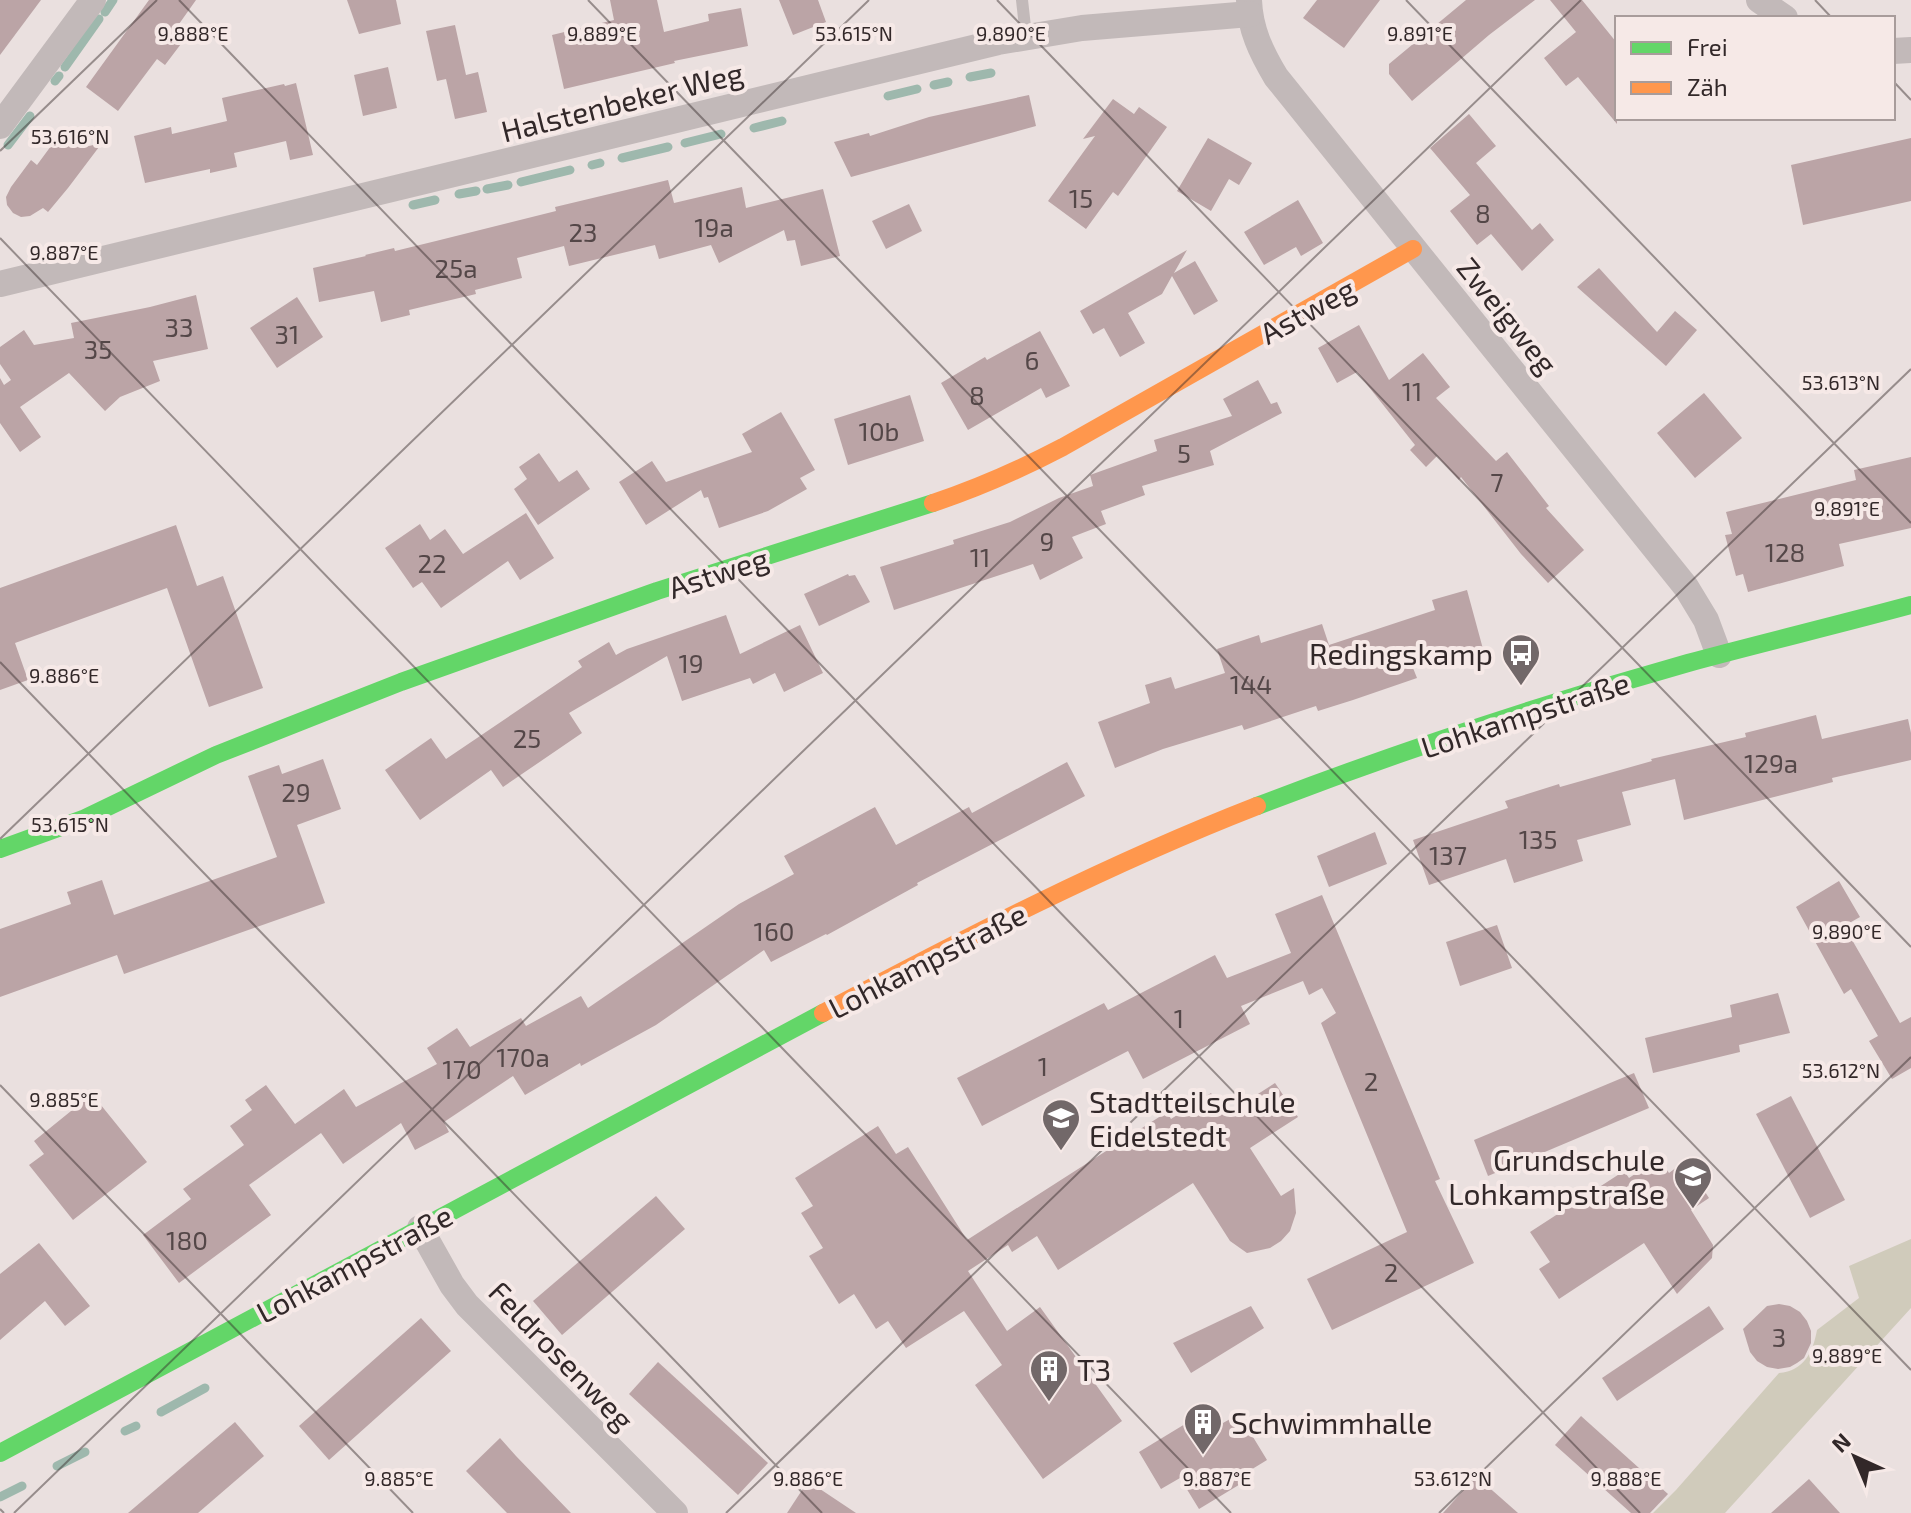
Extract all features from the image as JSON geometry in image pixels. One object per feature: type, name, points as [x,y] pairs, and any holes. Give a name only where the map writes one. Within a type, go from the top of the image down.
[{"type":"street","points":[[0,126],[93,0]]},
{"type":"street","points":[[1759,0],[1782,16]]},
{"type":"street","name":"Halstenbeker Weg","points":[[0,284],[1026,36],[1250,7]]},
{"type":"street","name":"Zweigweg","points":[[1250,7],[1256,39],[1276,77],[1686,587],[1706,620],[1719,655]]},
{"type":"street","name":"Astweg","points":[[0,849],[83,819],[216,755],[401,682],[657,591],[967,492],[1063,447],[1413,249]]},
{"type":"street","name":"Lohkampstraße","points":[[0,1453],[954,944],[1146,853],[1235,815],[1374,763],[1555,702],[1911,605]]},
{"type":"street","name":"Feldrosenweg","points":[[420,1228],[467,1305],[675,1513]]},
{"type":"lane","points":[[1022,0],[1026,36]]},
{"type":"shaded area","points":[[1911,1239],[1911,1308],[1725,1513],[1653,1513],[1779,1373],[1795,1369],[1806,1359],[1817,1330],[1859,1298],[1849,1266]]},
{"type":"building","points":[[0,0],[41,0],[0,55]]},
{"type":"building","points":[[149,0],[196,0],[179,24],[190,32],[165,65],[157,59],[118,111],[86,87]]},
{"type":"building","points":[[347,0],[396,0],[401,24],[359,34]]},
{"type":"building","points":[[610,0],[657,0],[664,32],[709,21],[708,14],[741,8],[748,46],[564,89],[552,35],[614,20]]},
{"type":"building","points":[[779,0],[818,0],[826,22],[793,35]]},
{"type":"building","points":[[1317,0],[1380,0],[1344,48],[1303,18]]},
{"type":"building","points":[[1466,0],[1535,0],[1412,101],[1389,74],[1389,64]]},
{"type":"building","points":[[1550,0],[1582,0],[1615,41],[1617,124],[1578,77],[1566,86],[1544,58],[1576,32]]},
{"type":"building","points":[[455,25],[466,75],[478,72],[487,112],[455,119],[446,79],[437,81],[426,31]]},
{"type":"building","points":[[388,67],[397,108],[363,116],[354,75]]},
{"type":"building","points":[[296,83],[313,155],[290,160],[286,141],[234,153],[237,167],[210,173],[210,169],[145,183],[134,136],[171,127],[172,134],[227,121],[222,98]]},
{"type":"building","points":[[1029,95],[1036,126],[851,177],[834,142],[869,133],[870,136],[929,117]]},
{"type":"building","points":[[1113,99],[1134,114],[1139,107],[1167,127],[1118,196],[1113,192],[1086,229],[1048,201],[1095,136],[1083,139]]},
{"type":"building","points":[[1469,114],[1496,146],[1476,163],[1532,230],[1540,223],[1554,240],[1522,271],[1491,234],[1477,245],[1450,211],[1470,195],[1430,148]]},
{"type":"building","points":[[65,127],[89,146],[102,143],[48,212],[43,208],[30,216],[21,217],[13,213],[6,197],[11,187],[31,160],[37,165]]},
{"type":"building","points":[[1208,138],[1252,163],[1239,185],[1229,179],[1211,211],[1177,191]]},
{"type":"building","points":[[1911,138],[1911,201],[1803,225],[1791,165]]},
{"type":"building","points":[[668,180],[674,203],[742,187],[746,208],[823,189],[840,256],[801,266],[795,240],[787,241],[784,230],[719,263],[711,245],[659,259],[655,245],[569,266],[564,246],[517,258],[522,278],[475,290],[476,294],[409,310],[410,315],[381,322],[374,291],[319,302],[313,268],[436,241],[556,211],[555,207]]},
{"type":"building","points":[[1298,200],[1323,243],[1301,256],[1296,247],[1264,265],[1244,232]]},
{"type":"building","points":[[909,204],[922,231],[886,249],[872,221]]},
{"type":"building","points":[[1187,250],[1174,273],[1195,261],[1218,301],[1194,315],[1172,276],[1162,294],[1128,313],[1145,343],[1120,357],[1104,328],[1093,334],[1080,311]]},
{"type":"building","points":[[1599,268],[1657,332],[1675,311],[1697,330],[1666,366],[1577,287]]},
{"type":"building","points":[[196,295],[208,349],[153,361],[160,381],[120,397],[105,411],[69,373],[20,407],[41,437],[20,452],[0,423],[0,378],[4,385],[11,380],[0,364],[0,347],[24,330],[34,345],[74,338],[71,323]]},
{"type":"building","points":[[297,297],[323,337],[277,368],[250,328]]},
{"type":"building","points":[[1359,325],[1389,380],[1423,353],[1450,387],[1436,398],[1496,461],[1507,452],[1549,506],[1546,508],[1584,550],[1548,583],[1521,554],[1461,477],[1459,480],[1437,456],[1426,467],[1410,450],[1415,445],[1357,372],[1337,383],[1318,348]]},
{"type":"building","points":[[1040,331],[1070,386],[1046,398],[1041,388],[968,430],[941,383],[985,357],[987,360]]},
{"type":"building","points":[[1258,380],[1271,404],[1277,402],[1282,413],[1210,451],[1214,465],[1142,486],[1145,495],[1101,511],[1106,524],[1072,537],[1083,558],[1040,580],[1033,564],[894,610],[880,567],[954,544],[953,540],[1010,522],[1059,498],[1093,486],[1090,475],[1157,451],[1154,440],[1232,416],[1223,399]]},
{"type":"building","points":[[1704,393],[1742,438],[1695,478],[1657,433]]},
{"type":"building","points":[[910,395],[924,441],[848,465],[834,419]]},
{"type":"building","points":[[781,412],[815,470],[800,478],[807,489],[768,511],[719,528],[708,497],[704,498],[701,490],[646,525],[619,482],[652,461],[666,482],[752,452],[742,434]]},
{"type":"building","points":[[539,453],[559,482],[577,470],[590,489],[538,525],[514,489],[527,479],[519,467]]},
{"type":"building","points":[[1911,457],[1911,528],[1839,544],[1844,566],[1748,592],[1743,574],[1736,576],[1725,535],[1732,534],[1726,512],[1856,480],[1854,470]]},
{"type":"building","points":[[526,513],[554,558],[520,580],[508,561],[441,608],[422,582],[413,588],[385,548],[420,524],[430,540],[445,529],[463,554]]},
{"type":"building","points":[[176,525],[197,586],[223,576],[263,688],[209,707],[167,588],[15,643],[28,680],[0,690],[0,588]]},
{"type":"building","points":[[848,574],[855,575],[870,602],[819,626],[804,594]]},
{"type":"building","points":[[1467,590],[1483,649],[1413,668],[1417,678],[1353,700],[1318,711],[1316,706],[1244,730],[1242,725],[1163,749],[1115,768],[1098,722],[1150,703],[1145,685],[1171,677],[1175,689],[1225,673],[1217,649],[1259,635],[1261,643],[1322,624],[1329,645],[1435,610],[1432,600]]},
{"type":"building","points":[[726,615],[740,654],[800,625],[823,673],[784,692],[775,673],[753,684],[750,678],[682,701],[667,656],[569,713],[582,733],[503,787],[491,770],[420,820],[385,770],[431,738],[446,759],[582,667],[578,661],[609,642],[616,655]]},
{"type":"building","points":[[1816,715],[1822,739],[1908,719],[1911,760],[1832,778],[1833,782],[1684,820],[1675,779],[1622,792],[1631,825],[1577,840],[1583,861],[1514,883],[1506,859],[1429,885],[1413,840],[1508,808],[1505,801],[1559,784],[1560,787]]},
{"type":"building","points":[[323,759],[341,809],[297,825],[325,903],[124,974],[117,955],[0,997],[0,929],[71,904],[67,892],[102,880],[114,915],[277,857],[248,776],[279,765],[282,774]]},
{"type":"building","points":[[1067,762],[1085,796],[771,962],[764,950],[656,1025],[525,1095],[513,1076],[444,1122],[449,1132],[415,1150],[401,1123],[343,1164],[321,1133],[249,1185],[271,1215],[179,1283],[143,1235],[191,1199],[183,1189],[244,1145],[230,1126],[252,1110],[245,1100],[266,1085],[295,1124],[344,1089],[356,1107],[437,1064],[427,1048],[457,1028],[470,1047],[521,1018],[526,1026],[581,996],[588,1008],[739,904],[794,874],[784,856],[875,807],[896,845],[969,807],[972,813]]},
{"type":"building","points":[[1375,832],[1387,864],[1329,887],[1317,856]]},
{"type":"building","points":[[1839,881],[1860,917],[1844,926],[1900,1023],[1911,1017],[1911,1068],[1892,1079],[1869,1041],[1878,1036],[1851,989],[1844,994],[1796,907]]},
{"type":"building","points":[[1322,895],[1440,1179],[1435,1181],[1474,1263],[1332,1330],[1307,1279],[1407,1232],[1321,1023],[1336,1013],[1322,988],[1309,995],[1303,981],[1241,1006],[1250,1024],[1143,1079],[1128,1051],[982,1126],[957,1078],[1104,1003],[1108,1010],[1215,955],[1227,978],[1291,953],[1275,914]]},
{"type":"building","points":[[1497,925],[1512,968],[1460,986],[1446,942]]},
{"type":"building","points":[[1778,993],[1790,1033],[1739,1045],[1740,1052],[1653,1073],[1645,1038],[1732,1017],[1730,1005]]},
{"type":"building","points":[[1634,1073],[1649,1108],[1488,1176],[1474,1140]]},
{"type":"building","points":[[1275,1083],[1298,1117],[1250,1148],[1281,1196],[1294,1188],[1296,1213],[1290,1231],[1270,1248],[1247,1253],[1230,1241],[1193,1183],[1058,1270],[1037,1236],[1012,1252],[1008,1245],[968,1271],[1007,1331],[1040,1307],[1122,1421],[1043,1479],[975,1385],[1002,1365],[964,1311],[906,1348],[888,1321],[876,1329],[854,1294],[839,1304],[809,1256],[823,1248],[801,1213],[813,1206],[795,1178],[878,1126],[896,1154],[908,1147],[967,1240],[1167,1112],[1171,1119],[1211,1093],[1225,1115]]},
{"type":"building","points":[[92,1094],[147,1162],[73,1220],[29,1165],[44,1154],[34,1141]]},
{"type":"building","points":[[1791,1096],[1845,1200],[1810,1218],[1756,1114]]},
{"type":"building","points":[[1659,1158],[1669,1173],[1685,1161],[1709,1198],[1691,1210],[1713,1245],[1712,1258],[1677,1294],[1644,1243],[1559,1299],[1539,1269],[1550,1262],[1530,1232],[1624,1171],[1629,1178]]},
{"type":"building","points":[[656,1196],[685,1229],[562,1335],[533,1301]]},
{"type":"building","points":[[39,1243],[90,1306],[65,1326],[45,1301],[0,1340],[0,1274]]},
{"type":"building","points":[[1779,1304],[1800,1312],[1811,1331],[1811,1343],[1804,1358],[1790,1367],[1778,1369],[1757,1361],[1750,1352],[1743,1329],[1767,1306]]},
{"type":"building","points":[[1251,1306],[1264,1328],[1191,1373],[1173,1343]]},
{"type":"building","points":[[1709,1306],[1724,1329],[1617,1401],[1602,1378]]},
{"type":"building","points":[[421,1318],[451,1351],[329,1460],[299,1426]]},
{"type":"building","points":[[658,1362],[768,1463],[738,1495],[629,1394]]},
{"type":"building","name":"Schwimmhalle","points":[[1213,1407],[1223,1423],[1239,1414],[1267,1460],[1249,1471],[1252,1477],[1199,1509],[1180,1478],[1161,1489],[1139,1452]]},
{"type":"building","points":[[1581,1416],[1668,1494],[1650,1513],[1631,1513],[1555,1445]]},
{"type":"building","points":[[235,1422],[264,1456],[198,1513],[128,1513]]},
{"type":"building","points":[[500,1438],[571,1513],[507,1513],[466,1471]]},
{"type":"building","points":[[1476,1476],[1518,1513],[1443,1513]]},
{"type":"building","points":[[1809,1479],[1840,1513],[1771,1513]]},
{"type":"building","points":[[808,1481],[856,1513],[787,1513]]},
{"type":"waterway","points":[[105,12],[113,0]]},
{"type":"waterway","points":[[65,67],[99,19]]},
{"type":"waterway","points":[[970,77],[991,73]]},
{"type":"waterway","points":[[55,81],[59,76]]},
{"type":"waterway","points":[[934,85],[948,82]]},
{"type":"waterway","points":[[888,96],[917,89]]},
{"type":"waterway","points":[[8,145],[30,116]]},
{"type":"waterway","points":[[754,128],[782,121]]},
{"type":"waterway","points":[[685,143],[721,134]]},
{"type":"waterway","points":[[622,158],[668,147]]},
{"type":"waterway","points":[[592,165],[600,163]]},
{"type":"waterway","points":[[521,182],[570,170]]},
{"type":"waterway","points":[[487,189],[508,185]]},
{"type":"waterway","points":[[459,194],[476,191]]},
{"type":"waterway","points":[[413,205],[435,200]]},
{"type":"waterway","points":[[161,1412],[205,1388]]},
{"type":"waterway","points":[[125,1431],[136,1426]]},
{"type":"waterway","points":[[57,1466],[85,1452]]},
{"type":"waterway","points":[[0,1497],[22,1486]]},
{"type":"traffic: fast","points":[[0,849],[83,819],[216,755],[401,682],[657,591],[933,503]]},
{"type":"traffic: fast","points":[[1257,806],[1417,748],[1579,695],[1911,605]]},
{"type":"traffic: fast","points":[[0,1453],[823,1013]]},
{"type":"traffic: slow","points":[[933,503],[999,478],[1063,447],[1413,249]]},
{"type":"traffic: slow","points":[[823,1013],[1092,877],[1257,806]]},
{"type":"place","name":"Redingskamp","points":[[1521,687]]},
{"type":"place","name":"Stadtteilschule Eidelstedt","points":[[1061,1152]]},
{"type":"place","name":"Grundschule Lohkampstraße","points":[[1693,1210]]},
{"type":"place","name":"T3","points":[[1049,1403]]},
{"type":"place","name":"Schwimmhalle","points":[[1203,1456]]}]
